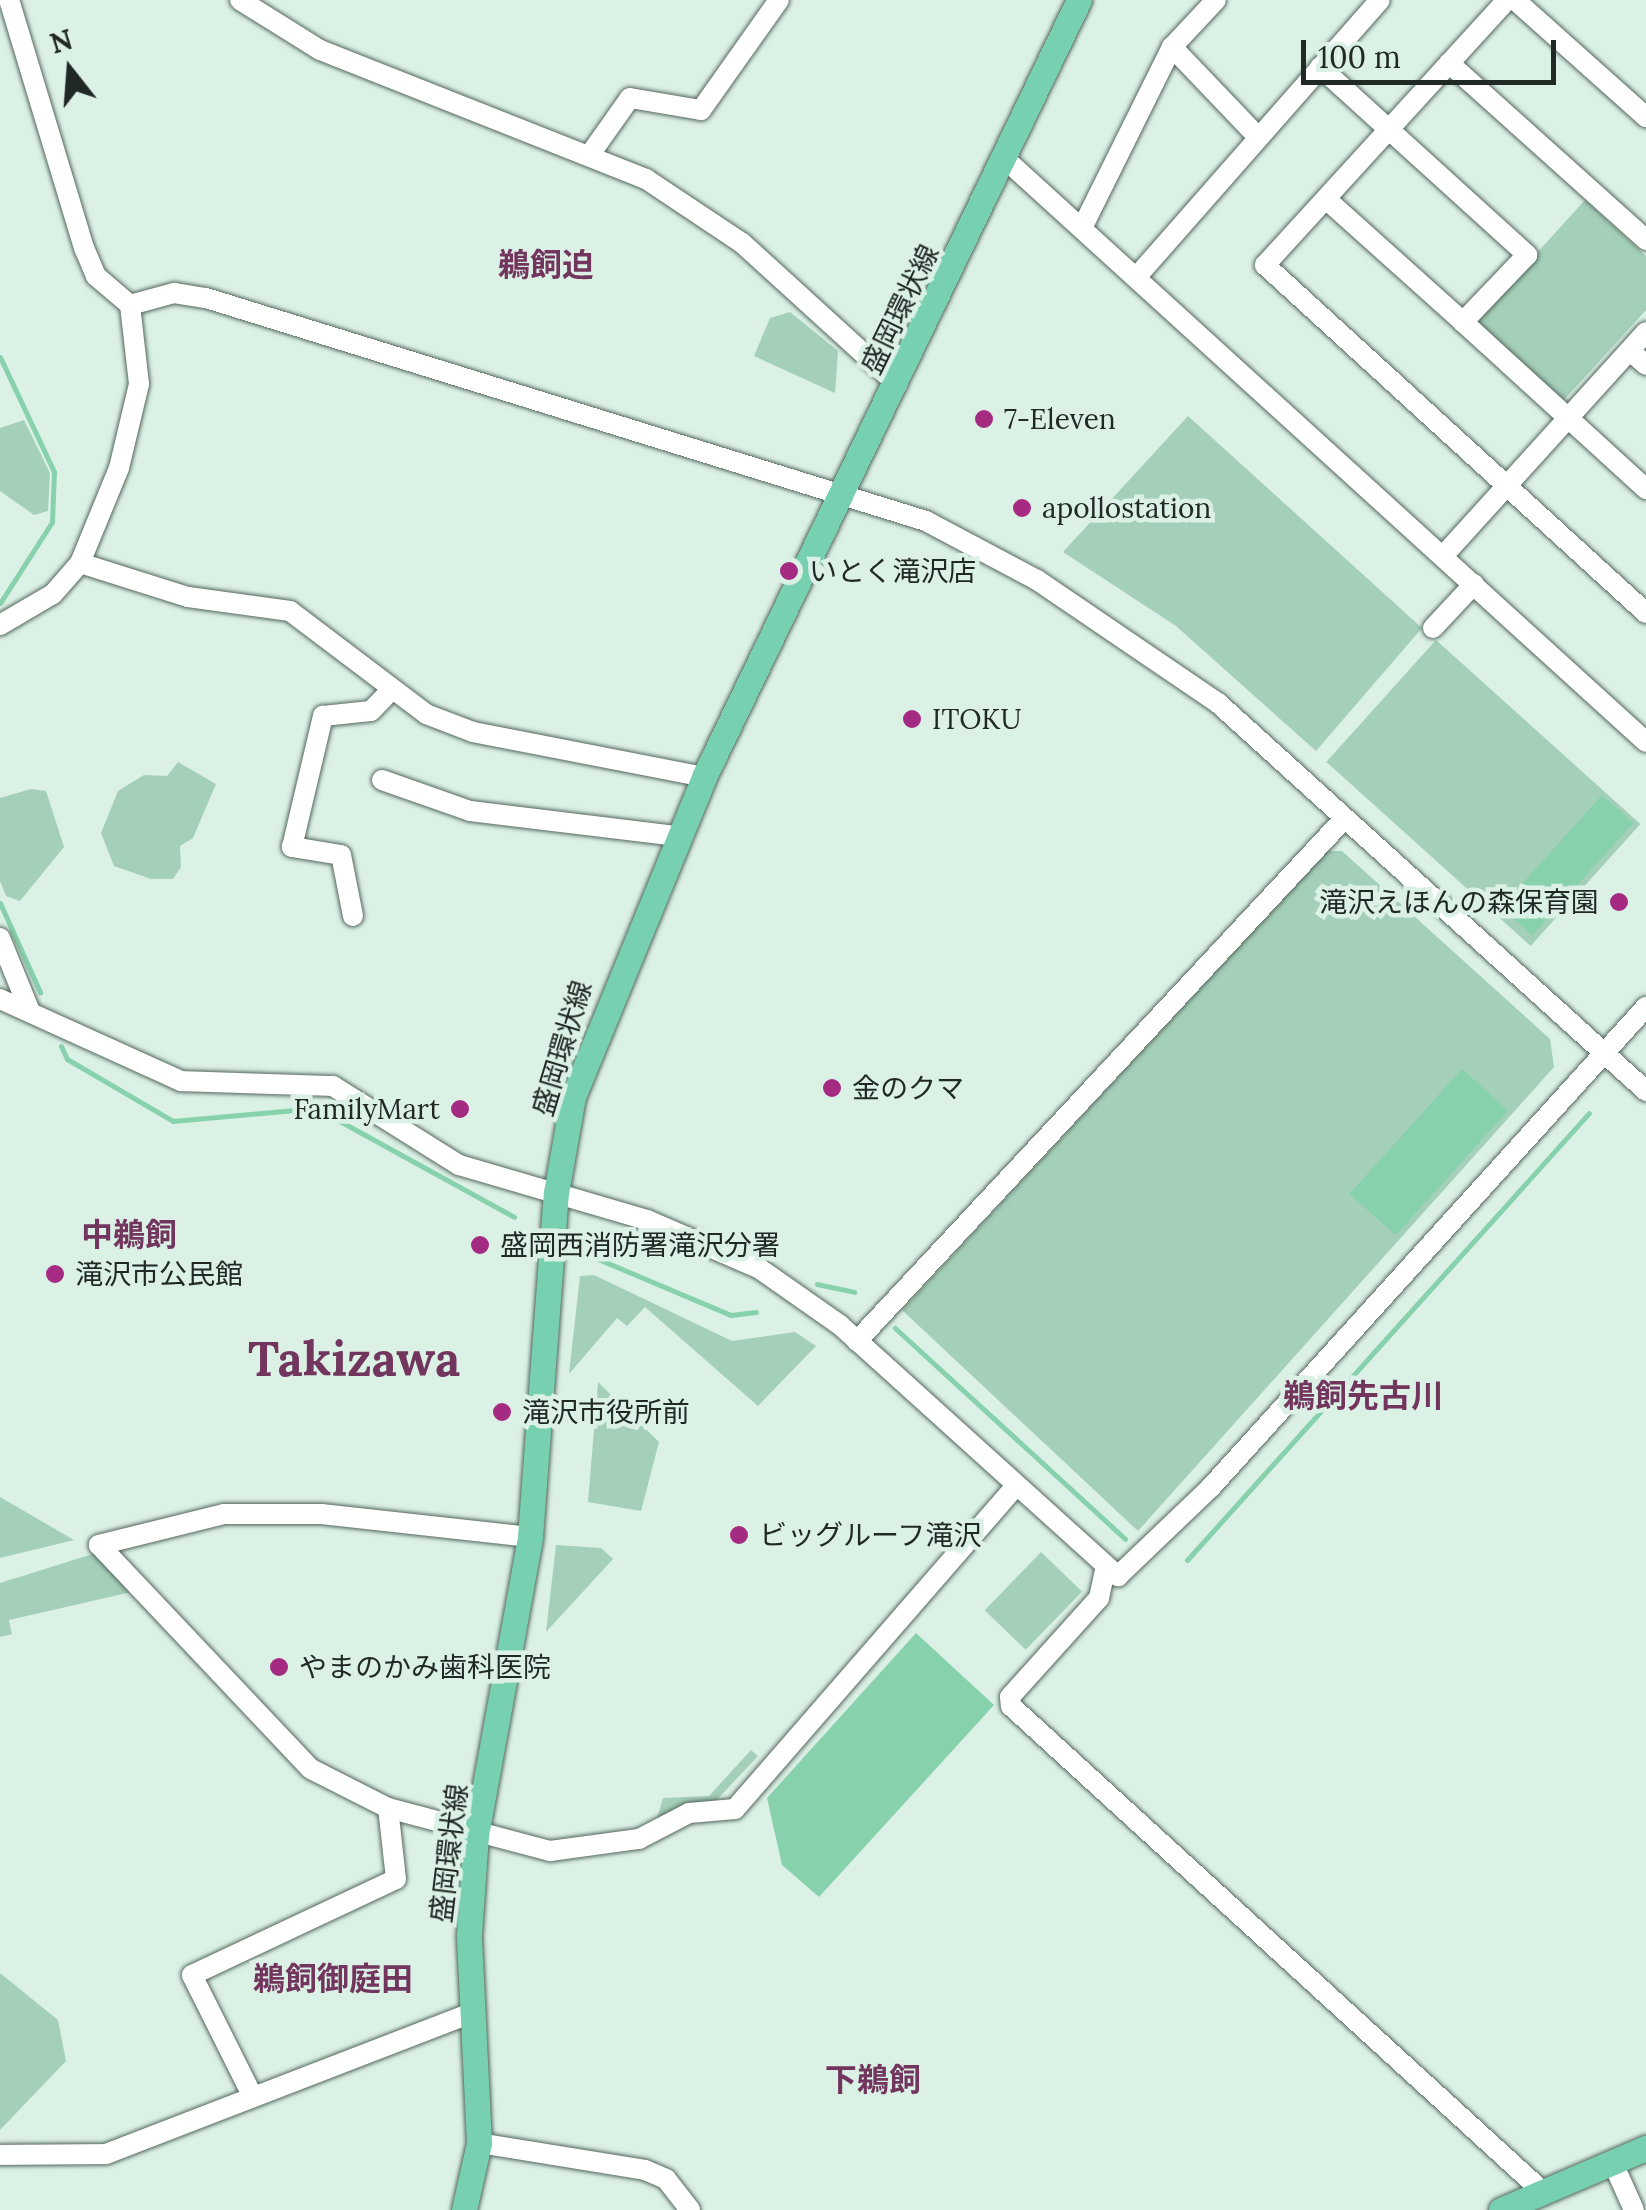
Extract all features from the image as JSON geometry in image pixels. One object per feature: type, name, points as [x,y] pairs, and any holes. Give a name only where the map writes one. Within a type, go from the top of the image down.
[{"type":"main road","name":"盛岡環状線","points":[[464,2210],[479,2143],[470,2013],[476,1835],[530,1538],[556,1193],[594,1033],[704,778],[898,384],[1079,0]]},
{"type":"main road","points":[[1501,2210],[1646,2148]]},
{"type":"street","points":[[0,625],[54,594],[80,563],[136,412],[130,305],[96,276],[84,248],[8,0]]},
{"type":"street","points":[[240,0],[320,50],[591,153],[742,244],[898,384]]},
{"type":"street","points":[[591,153],[630,98],[701,110],[779,0]]},
{"type":"street","points":[[1083,226],[1172,47],[1216,0]]},
{"type":"street","points":[[1140,273],[1255,134],[1380,0]]},
{"type":"street","points":[[1507,0],[1266,265],[1646,613]]},
{"type":"street","points":[[1515,0],[1646,118]]},
{"type":"street","points":[[1172,47],[1255,134]]},
{"type":"street","points":[[1449,63],[1646,240]]},
{"type":"street","points":[[1320,67],[1386,131],[1527,255],[1463,322]]},
{"type":"street","points":[[1005,159],[1140,273],[1646,742]]},
{"type":"street","points":[[1326,199],[1646,490]]},
{"type":"street","points":[[130,305],[174,293],[206,298],[926,521],[1108,624],[1218,703],[1646,1090]]},
{"type":"street","points":[[1443,556],[1569,420],[1638,358],[1646,332]]},
{"type":"street","points":[[80,563],[188,597],[290,611],[426,714],[504,743],[704,778]]},
{"type":"street","points":[[1434,628],[1474,584]]},
{"type":"street","points":[[353,916],[341,854],[292,848],[323,716],[371,711],[391,690]]},
{"type":"street","points":[[382,780],[470,811],[678,836]]},
{"type":"street","points":[[858,1340],[1344,820]]},
{"type":"street","points":[[0,938],[29,1009]]},
{"type":"street","points":[[0,999],[180,1081],[333,1086],[460,1166],[556,1193],[760,1269],[858,1340],[1105,1570],[1129,1573],[1646,1006]]},
{"type":"street","points":[[530,1538],[321,1514],[224,1514],[99,1545],[310,1768],[388,1808],[550,1852],[639,1839],[689,1814],[735,1809],[1016,1486]]},
{"type":"street","points":[[1105,1570],[1099,1598],[1011,1706],[1544,2192]]},
{"type":"street","points":[[252,2095],[192,1975],[396,1879],[388,1808]]},
{"type":"street","points":[[0,2154],[81,2160],[470,2013]]},
{"type":"street","points":[[479,2143],[645,2170],[666,2179],[690,2210]]},
{"type":"street","points":[[1613,2162],[1634,2210]]},
{"type":"shaded area","points":[[1585,200],[1646,256],[1646,310],[1564,400],[1476,320]]},
{"type":"shaded area","points":[[790,312],[838,351],[835,393],[754,356],[770,318]]},
{"type":"shaded area","points":[[1188,416],[1422,628],[1316,751],[1176,626],[1063,552]]},
{"type":"shaded area","points":[[24,420],[50,473],[48,511],[34,515],[0,491],[0,428]]},
{"type":"shaded area","points":[[1436,640],[1640,824],[1531,946],[1326,762]]},
{"type":"shaded area","points":[[178,762],[216,784],[193,838],[180,846],[181,867],[173,879],[151,879],[114,866],[101,833],[118,791],[144,775],[167,776]]},
{"type":"shaded area","points":[[31,789],[46,791],[64,847],[20,901],[6,896],[0,881],[0,798]]},
{"type":"shaded area","points":[[1602,795],[1633,823],[1532,935],[1501,907]]},
{"type":"shaded area","points":[[1328,851],[1342,851],[1550,1039],[1554,1067],[1138,1531],[902,1310]]},
{"type":"shaded area","points":[[1462,1069],[1508,1110],[1396,1235],[1350,1194]]},
{"type":"shaded area","points":[[594,1275],[732,1341],[795,1332],[816,1346],[758,1406],[645,1307],[627,1326],[617,1318],[569,1374],[580,1276]]},
{"type":"shaded area","points":[[598,1382],[659,1442],[641,1511],[588,1502]]},
{"type":"shaded area","points":[[0,1497],[74,1540],[0,1558]]},
{"type":"shaded area","points":[[556,1545],[601,1548],[613,1559],[546,1632]]},
{"type":"shaded area","points":[[1041,1552],[1082,1592],[1026,1650],[985,1610]]},
{"type":"shaded area","points":[[96,1553],[136,1591],[9,1620],[12,1634],[0,1637],[0,1583]]},
{"type":"shaded area","points":[[916,1633],[994,1705],[819,1897],[782,1865],[767,1798]]},
{"type":"shaded area","points":[[751,1750],[758,1756],[713,1804],[656,1822],[663,1798],[709,1796]]},
{"type":"shaded area","points":[[0,1973],[58,2020],[66,2061],[0,2130]]},
{"type":"waterway","points":[[0,357],[54,472],[52,522],[0,603]]},
{"type":"waterway","points":[[0,903],[40,992]]},
{"type":"waterway","points":[[61,1046],[67,1059],[173,1121],[316,1108],[514,1217]]},
{"type":"waterway","points":[[1187,1560],[1589,1113]]},
{"type":"waterway","points":[[591,1256],[731,1315],[756,1312]]},
{"type":"waterway","points":[[817,1284],[854,1292]]},
{"type":"waterway","points":[[895,1328],[1125,1539]]},
{"type":"place","name":"7-Eleven","points":[[984,419]]},
{"type":"place","name":"apollostation","points":[[1022,508]]},
{"type":"place","name":"いとく滝沢店","points":[[789,571]]},
{"type":"place","name":"ITOKU","points":[[912,719]]},
{"type":"place","name":"滝沢えほんの森保育園","points":[[1619,902]]},
{"type":"place","name":"金のクマ","points":[[832,1088]]},
{"type":"place","name":"FamilyMart","points":[[460,1109]]},
{"type":"place","name":"盛岡西消防署滝沢分署","points":[[480,1245]]},
{"type":"place","name":"滝沢市公民館","points":[[55,1274]]},
{"type":"place","name":"滝沢市役所前","points":[[502,1412]]},
{"type":"place","name":"ビッグルーフ滝沢","points":[[739,1535]]},
{"type":"place","name":"やまのかみ歯科医院","points":[[279,1667]]},
{"type":"district","name":"鵜飼迫","points":[[546,265]]},
{"type":"district","name":"中鵜飼","points":[[129,1235]]},
{"type":"district","name":"Takizawa","points":[[354,1359]]},
{"type":"district","name":"鵜飼先古川","points":[[1363,1396]]},
{"type":"district","name":"鵜飼御庭田","points":[[333,1979]]},
{"type":"district","name":"下鵜飼","points":[[873,2080]]}]
